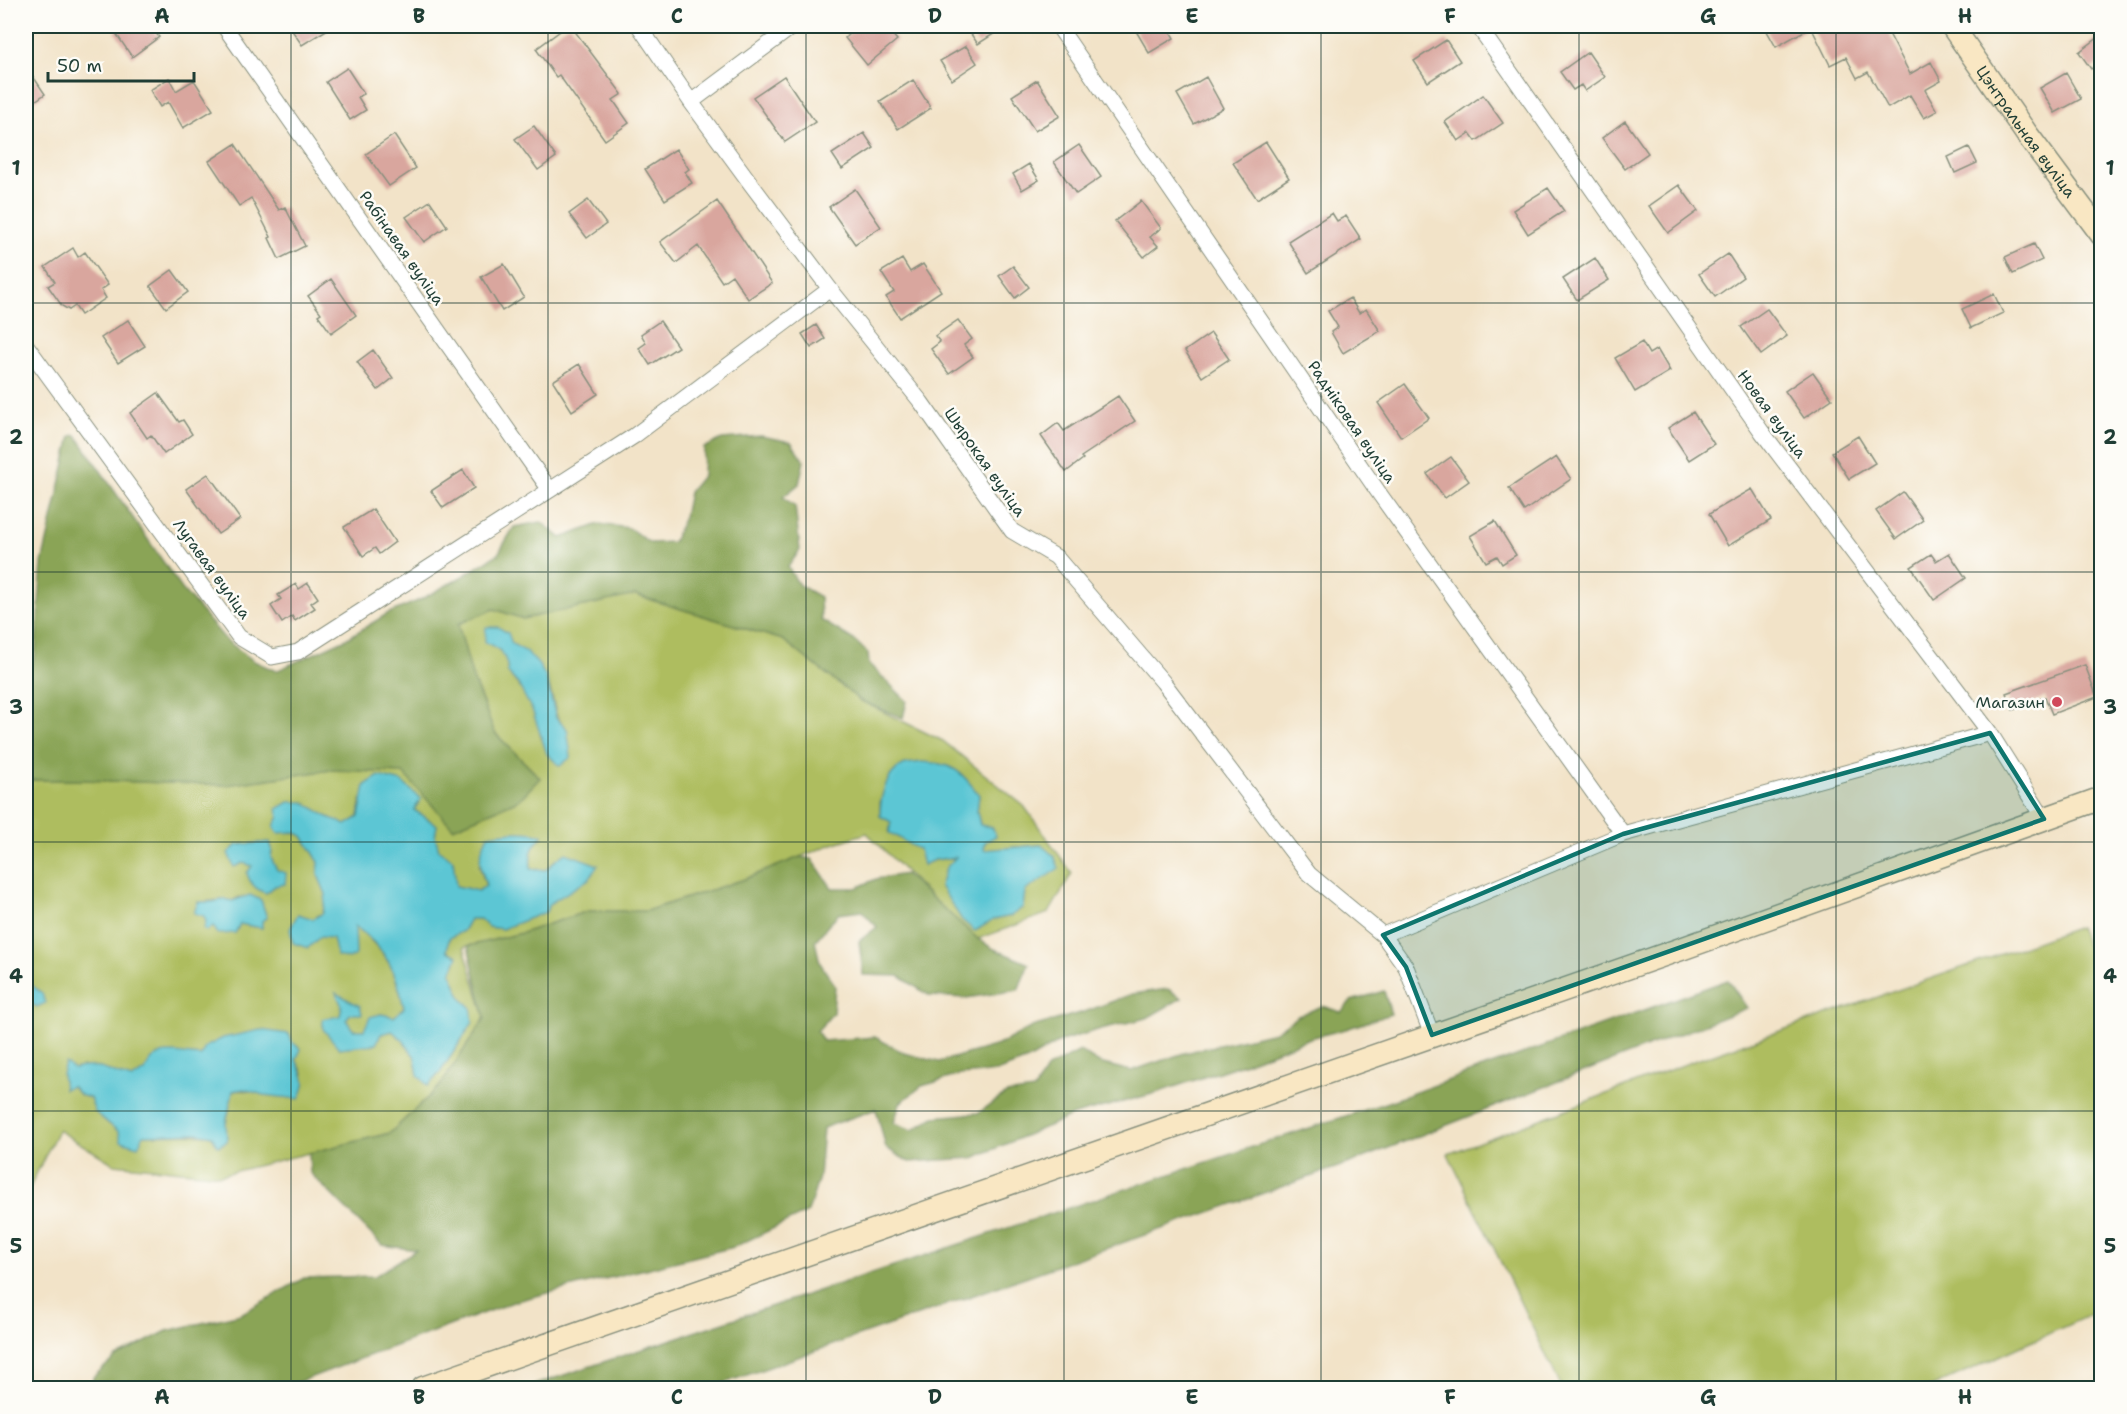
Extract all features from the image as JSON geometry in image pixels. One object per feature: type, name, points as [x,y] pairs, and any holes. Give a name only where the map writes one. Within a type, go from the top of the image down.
[{"type":"main road","name":"Цэнтральная вуліца","points":[[1952,26],[2025,133],[2102,235]]},
{"type":"main road","points":[[423,1389],[1682,949],[2102,798]]},
{"type":"street","name":"Рабінавая вуліца","points":[[224,26],[550,490]]},
{"type":"street","name":"Шырокая вуліца","points":[[639,26],[691,102],[830,289],[921,402],[1012,531],[1056,557],[1163,682],[1309,874],[1383,935],[1406,967],[1432,1035]]},
{"type":"street","points":[[691,102],[793,26]]},
{"type":"street","name":"Радніковая вуліца","points":[[1058,26],[1381,496],[1623,834]]},
{"type":"street","name":"Новая вуліца","points":[[1478,26],[1762,432],[1990,733],[2044,819]]},
{"type":"street","name":"Лугавая вуліца","points":[[26,345],[239,637],[272,657],[298,652],[634,436],[830,289]]},
{"type":"street","points":[[1383,935],[1623,834],[1990,733]]},
{"type":"highlighted area","points":[[1990,733],[2044,819],[1432,1035],[1406,967],[1383,935],[1623,834]]},
{"type":"green space","points":[[76,435],[182,589],[226,640],[254,661],[276,671],[346,639],[387,614],[420,600],[463,576],[498,554],[514,527],[541,522],[561,538],[599,524],[629,528],[650,543],[673,542],[684,517],[689,492],[703,475],[704,448],[722,439],[761,436],[791,442],[804,461],[799,484],[783,497],[795,506],[800,550],[788,567],[799,585],[820,597],[821,620],[854,640],[868,653],[869,664],[907,701],[903,718],[861,701],[783,640],[635,595],[523,619],[494,609],[458,624],[473,679],[495,733],[540,778],[519,800],[453,828],[403,773],[331,770],[226,785],[26,780],[26,679],[35,655],[42,563],[71,436]]},
{"type":"green space","points":[[635,595],[783,640],[861,701],[943,741],[1024,806],[1072,873],[1049,913],[978,939],[928,894],[867,833],[835,843],[742,880],[646,911],[588,911],[522,933],[464,947],[485,1018],[440,1086],[390,1133],[220,1175],[114,1164],[58,1130],[26,1195],[26,1003],[28,1002],[26,981],[26,780],[226,785],[331,770],[540,778],[495,733],[473,679],[458,624],[494,609],[523,619]],"holes":[[[512,644],[537,666],[546,680],[557,717],[567,729],[567,737],[541,739],[537,721],[529,703],[508,673],[504,657],[493,645]],[[890,776],[979,795],[977,812],[985,842],[984,850],[1041,845],[1025,891],[1023,907],[1011,916],[993,920],[957,857],[934,860],[923,865],[919,849],[889,833],[892,822],[880,816],[880,802]],[[361,800],[414,810],[437,825],[435,836],[439,851],[453,860],[456,886],[478,891],[486,886],[479,865],[543,836],[532,850],[531,869],[546,870],[556,860],[584,861],[598,865],[567,892],[549,904],[546,912],[502,929],[480,919],[470,919],[463,931],[449,938],[447,951],[458,956],[451,973],[462,999],[471,1007],[461,1041],[428,1086],[418,1075],[415,1057],[403,1040],[392,1031],[381,1034],[376,1044],[339,1048],[342,1006],[337,994],[350,1014],[346,1020],[353,1030],[364,1030],[381,1014],[394,1017],[404,1008],[401,994],[393,971],[382,953],[355,926],[354,938],[320,937],[299,915],[313,919],[323,913],[326,894],[318,875],[319,862],[303,836],[274,826],[279,817],[326,816],[346,825],[359,817]],[[270,842],[271,858],[277,871],[275,886],[266,893],[253,866],[243,863],[237,845]],[[239,897],[261,900],[267,918],[262,921],[262,928],[240,924],[235,933],[221,931],[207,919],[198,902],[232,901]],[[185,1055],[296,1060],[304,1074],[281,1096],[244,1090],[233,1091],[226,1124],[227,1141],[219,1146],[212,1136],[142,1135],[126,1132],[112,1126],[99,1115],[90,1098],[80,1095],[72,1086],[74,1069],[82,1067],[104,1069],[132,1079],[145,1071]]]},
{"type":"green space","points":[[800,857],[812,859],[832,888],[856,888],[876,879],[905,874],[978,939],[992,948],[1029,964],[1018,990],[966,998],[930,996],[899,976],[863,975],[859,941],[877,927],[862,911],[838,914],[815,941],[820,963],[835,986],[833,1013],[817,1031],[823,1041],[875,1037],[904,1053],[939,1062],[998,1045],[1032,1027],[1087,1011],[1132,994],[1168,989],[1182,998],[1147,1018],[1061,1041],[1028,1060],[996,1072],[960,1075],[922,1086],[900,1103],[894,1123],[913,1130],[934,1117],[978,1113],[1006,1094],[1034,1090],[1047,1068],[1080,1051],[1099,1063],[1131,1071],[1184,1053],[1275,1032],[1298,1016],[1322,1006],[1341,1012],[1351,1001],[1384,991],[1391,1014],[1310,1038],[1243,1064],[1156,1093],[1074,1115],[973,1158],[909,1162],[886,1148],[876,1109],[823,1128],[819,1177],[808,1212],[734,1247],[516,1301],[282,1388],[92,1388],[93,1377],[116,1357],[167,1331],[241,1314],[304,1278],[375,1276],[416,1250],[382,1245],[310,1173],[309,1153],[390,1133],[440,1086],[485,1018],[468,946],[522,933],[588,911],[646,911],[742,880]]},
{"type":"green space","points":[[2079,927],[2101,976],[2101,1310],[1929,1388],[1562,1388],[1448,1154],[1691,1062]]},
{"type":"green space","points":[[1728,980],[1747,1008],[1355,1161],[710,1388],[525,1388],[1388,1102]]},
{"type":"water","points":[[486,627],[498,627],[508,633],[512,644],[527,652],[546,677],[556,718],[567,729],[571,757],[560,766],[547,754],[533,712],[518,684],[508,673],[505,657],[495,647],[485,642]]},
{"type":"water","points":[[922,762],[941,764],[955,770],[967,779],[979,795],[977,812],[980,825],[992,827],[996,836],[985,842],[984,850],[1041,845],[1054,856],[1059,868],[1025,891],[1023,907],[1011,916],[993,920],[975,931],[962,920],[940,886],[946,868],[956,857],[934,860],[923,865],[919,849],[889,833],[891,822],[880,816],[881,802],[888,780],[903,765]]},
{"type":"water","points":[[379,776],[402,782],[421,799],[414,810],[437,825],[435,836],[439,850],[453,860],[456,886],[478,891],[486,886],[481,856],[488,835],[523,832],[543,835],[532,850],[531,869],[546,870],[566,853],[598,865],[589,879],[549,904],[546,912],[502,929],[488,927],[480,919],[470,919],[463,931],[449,938],[447,951],[458,956],[451,973],[462,999],[471,1007],[473,1022],[441,1071],[428,1086],[418,1075],[415,1057],[403,1040],[392,1031],[381,1034],[376,1044],[339,1048],[323,1029],[323,1019],[340,1016],[342,1006],[336,993],[360,1006],[362,1014],[350,1014],[346,1020],[353,1030],[364,1030],[370,1017],[381,1014],[394,1017],[404,1008],[394,972],[375,943],[355,926],[356,954],[349,959],[337,956],[333,938],[320,937],[308,948],[293,943],[290,929],[298,914],[313,919],[323,913],[326,894],[318,875],[319,862],[303,836],[295,832],[278,833],[274,826],[279,817],[277,809],[289,802],[304,802],[346,825],[359,817],[365,785]]},
{"type":"water","points":[[270,842],[271,858],[277,870],[286,873],[285,884],[275,886],[266,893],[256,888],[250,880],[247,873],[252,866],[243,863],[234,867],[228,853],[237,845]]},
{"type":"water","points":[[250,895],[261,900],[267,918],[262,921],[262,928],[240,924],[235,933],[218,934],[213,926],[207,931],[204,929],[206,921],[204,916],[194,913],[198,902],[225,899],[232,901]]},
{"type":"water","points":[[26,981],[42,993],[45,1003],[37,1007],[26,1003]]},
{"type":"water","points":[[260,1030],[289,1034],[292,1042],[301,1049],[296,1060],[302,1071],[304,1088],[299,1099],[263,1095],[244,1089],[233,1091],[226,1123],[227,1141],[218,1146],[212,1136],[197,1133],[144,1135],[138,1146],[121,1141],[119,1132],[95,1112],[90,1098],[80,1095],[72,1086],[64,1089],[62,1074],[65,1063],[74,1069],[90,1067],[104,1069],[132,1079],[145,1071],[154,1057],[161,1054],[201,1056],[205,1047],[223,1038]]},
{"type":"building","points":[[124,26],[150,26],[159,37],[132,57],[115,32]]},
{"type":"building","points":[[289,26],[333,26],[302,45]]},
{"type":"building","points":[[567,26],[571,26],[622,94],[613,100],[629,123],[605,140],[559,75],[556,77],[536,49]]},
{"type":"building","points":[[861,26],[885,26],[897,40],[867,65],[845,38]]},
{"type":"building","points":[[965,26],[1006,26],[978,44]]},
{"type":"building","points":[[1133,26],[1167,26],[1174,38],[1149,53]]},
{"type":"building","points":[[1777,26],[1885,26],[1910,74],[1931,62],[1941,81],[1925,90],[1937,111],[1924,118],[1910,95],[1888,108],[1868,72],[1857,78],[1846,57],[1830,65],[1811,27],[1776,47],[1767,31]]},
{"type":"building","points":[[2102,35],[2102,61],[2091,69],[2079,52]]},
{"type":"building","points":[[1446,40],[1460,61],[1428,82],[1414,61]]},
{"type":"building","points":[[966,46],[977,63],[952,80],[940,61]]},
{"type":"building","points":[[1588,52],[1605,77],[1585,91],[1581,85],[1573,90],[1560,72]]},
{"type":"building","points":[[26,66],[45,94],[26,107]]},
{"type":"building","points":[[347,68],[364,94],[358,97],[366,110],[350,120],[326,82]]},
{"type":"building","points":[[2066,73],[2081,99],[2055,113],[2040,88]]},
{"type":"building","points":[[784,76],[815,122],[785,142],[753,97]]},
{"type":"building","points":[[1206,77],[1223,108],[1194,124],[1177,94]]},
{"type":"building","points":[[169,78],[176,91],[194,80],[213,110],[183,128],[168,102],[160,107],[150,90]]},
{"type":"building","points":[[913,80],[931,108],[898,129],[880,101]]},
{"type":"building","points":[[1037,80],[1060,116],[1035,131],[1012,96]]},
{"type":"building","points":[[1483,95],[1503,123],[1476,141],[1470,133],[1458,141],[1445,122]]},
{"type":"building","points":[[1625,121],[1648,153],[1625,169],[1602,138]]},
{"type":"building","points":[[534,126],[556,157],[538,170],[515,139]]},
{"type":"building","points":[[864,133],[874,148],[842,169],[832,154]]},
{"type":"building","points":[[394,135],[416,168],[389,186],[366,154]]},
{"type":"building","points":[[1266,142],[1289,178],[1257,199],[1233,163]]},
{"type":"building","points":[[235,144],[279,210],[285,207],[305,246],[279,259],[269,238],[271,237],[251,198],[239,206],[209,161]]},
{"type":"building","points":[[1079,145],[1101,177],[1076,194],[1054,162]]},
{"type":"building","points":[[1969,147],[1977,163],[1955,173],[1948,157]]},
{"type":"building","points":[[676,149],[689,169],[685,172],[692,183],[665,200],[645,169]]},
{"type":"building","points":[[1029,164],[1039,180],[1022,190],[1013,174]]},
{"type":"building","points":[[1679,185],[1698,211],[1668,233],[1649,206]]},
{"type":"building","points":[[1548,188],[1564,211],[1528,234],[1513,210]]},
{"type":"building","points":[[855,189],[881,227],[855,244],[829,207]]},
{"type":"building","points":[[588,200],[606,224],[587,238],[569,214]]},
{"type":"building","points":[[430,201],[447,226],[424,242],[406,217]]},
{"type":"building","points":[[717,201],[772,283],[748,299],[732,275],[722,282],[698,246],[676,263],[660,242]]},
{"type":"building","points":[[1141,201],[1161,228],[1150,237],[1158,246],[1144,257],[1115,221]]},
{"type":"building","points":[[1332,213],[1337,221],[1346,216],[1361,239],[1308,273],[1288,241]]},
{"type":"building","points":[[2034,244],[2042,260],[2013,274],[2005,257]]},
{"type":"building","points":[[73,248],[78,257],[85,252],[108,285],[101,290],[106,298],[81,315],[75,306],[69,310],[62,306],[48,286],[55,282],[45,267]]},
{"type":"building","points":[[1728,254],[1743,277],[1715,297],[1699,274]]},
{"type":"building","points":[[1595,258],[1609,280],[1577,300],[1563,279]]},
{"type":"building","points":[[902,259],[910,272],[923,264],[941,291],[900,318],[886,297],[894,292],[881,272]]},
{"type":"building","points":[[504,264],[524,297],[502,311],[481,277]]},
{"type":"building","points":[[1013,266],[1029,287],[1015,298],[999,276]]},
{"type":"building","points":[[172,270],[188,292],[166,308],[150,286]]},
{"type":"building","points":[[331,279],[356,315],[331,333],[318,315],[321,313],[308,296]]},
{"type":"building","points":[[1994,294],[2003,313],[1971,328],[1962,309]]},
{"type":"building","points":[[1350,298],[1359,313],[1366,309],[1380,331],[1343,353],[1331,332],[1338,327],[1328,311]]},
{"type":"building","points":[[1767,309],[1787,336],[1761,355],[1741,327]]},
{"type":"building","points":[[128,320],[145,346],[118,363],[101,338]]},
{"type":"building","points":[[958,320],[972,339],[964,345],[973,357],[949,374],[931,349],[940,342],[935,336]]},
{"type":"building","points":[[660,321],[678,347],[650,365],[639,348],[646,343],[641,334]]},
{"type":"building","points":[[816,325],[825,339],[811,348],[802,334]]},
{"type":"building","points":[[1211,333],[1229,359],[1202,377],[1185,351]]},
{"type":"building","points":[[1642,342],[1649,354],[1657,349],[1670,371],[1635,392],[1615,358]]},
{"type":"building","points":[[373,350],[393,378],[378,390],[357,362]]},
{"type":"building","points":[[579,364],[598,394],[572,411],[553,381]]},
{"type":"building","points":[[1813,372],[1832,399],[1804,418],[1785,391]]},
{"type":"building","points":[[1405,384],[1429,418],[1401,437],[1378,403]]},
{"type":"building","points":[[158,393],[179,422],[183,420],[192,434],[164,454],[151,435],[147,438],[130,413]]},
{"type":"building","points":[[1118,396],[1135,421],[1081,457],[1083,459],[1066,472],[1041,436],[1058,423],[1064,431]]},
{"type":"building","points":[[1693,412],[1714,444],[1689,460],[1668,428]]},
{"type":"building","points":[[1858,436],[1875,463],[1849,479],[1832,452]]},
{"type":"building","points":[[1451,457],[1469,481],[1445,498],[1427,474]]},
{"type":"building","points":[[1556,457],[1571,479],[1524,511],[1509,488]]},
{"type":"building","points":[[463,470],[474,488],[443,508],[431,491]]},
{"type":"building","points":[[208,474],[240,519],[218,534],[186,489]]},
{"type":"building","points":[[1752,489],[1771,520],[1728,546],[1709,514]]},
{"type":"building","points":[[1903,492],[1923,520],[1896,539],[1876,511]]},
{"type":"building","points":[[373,509],[395,542],[379,554],[375,548],[363,556],[344,527]]},
{"type":"building","points":[[1495,521],[1516,555],[1502,564],[1497,556],[1486,562],[1470,536]]},
{"type":"building","points":[[1949,553],[1966,578],[1934,600],[1911,567],[1931,554],[1936,561]]},
{"type":"building","points":[[308,583],[318,598],[311,603],[315,608],[295,621],[292,616],[282,623],[271,606],[281,599],[278,595],[296,584],[299,589]]},
{"type":"building","points":[[2085,665],[2097,697],[2052,714],[2045,697],[2013,710],[2006,693]]},
{"type":"place","name":"Магазин","points":[[2057,702]]}]
